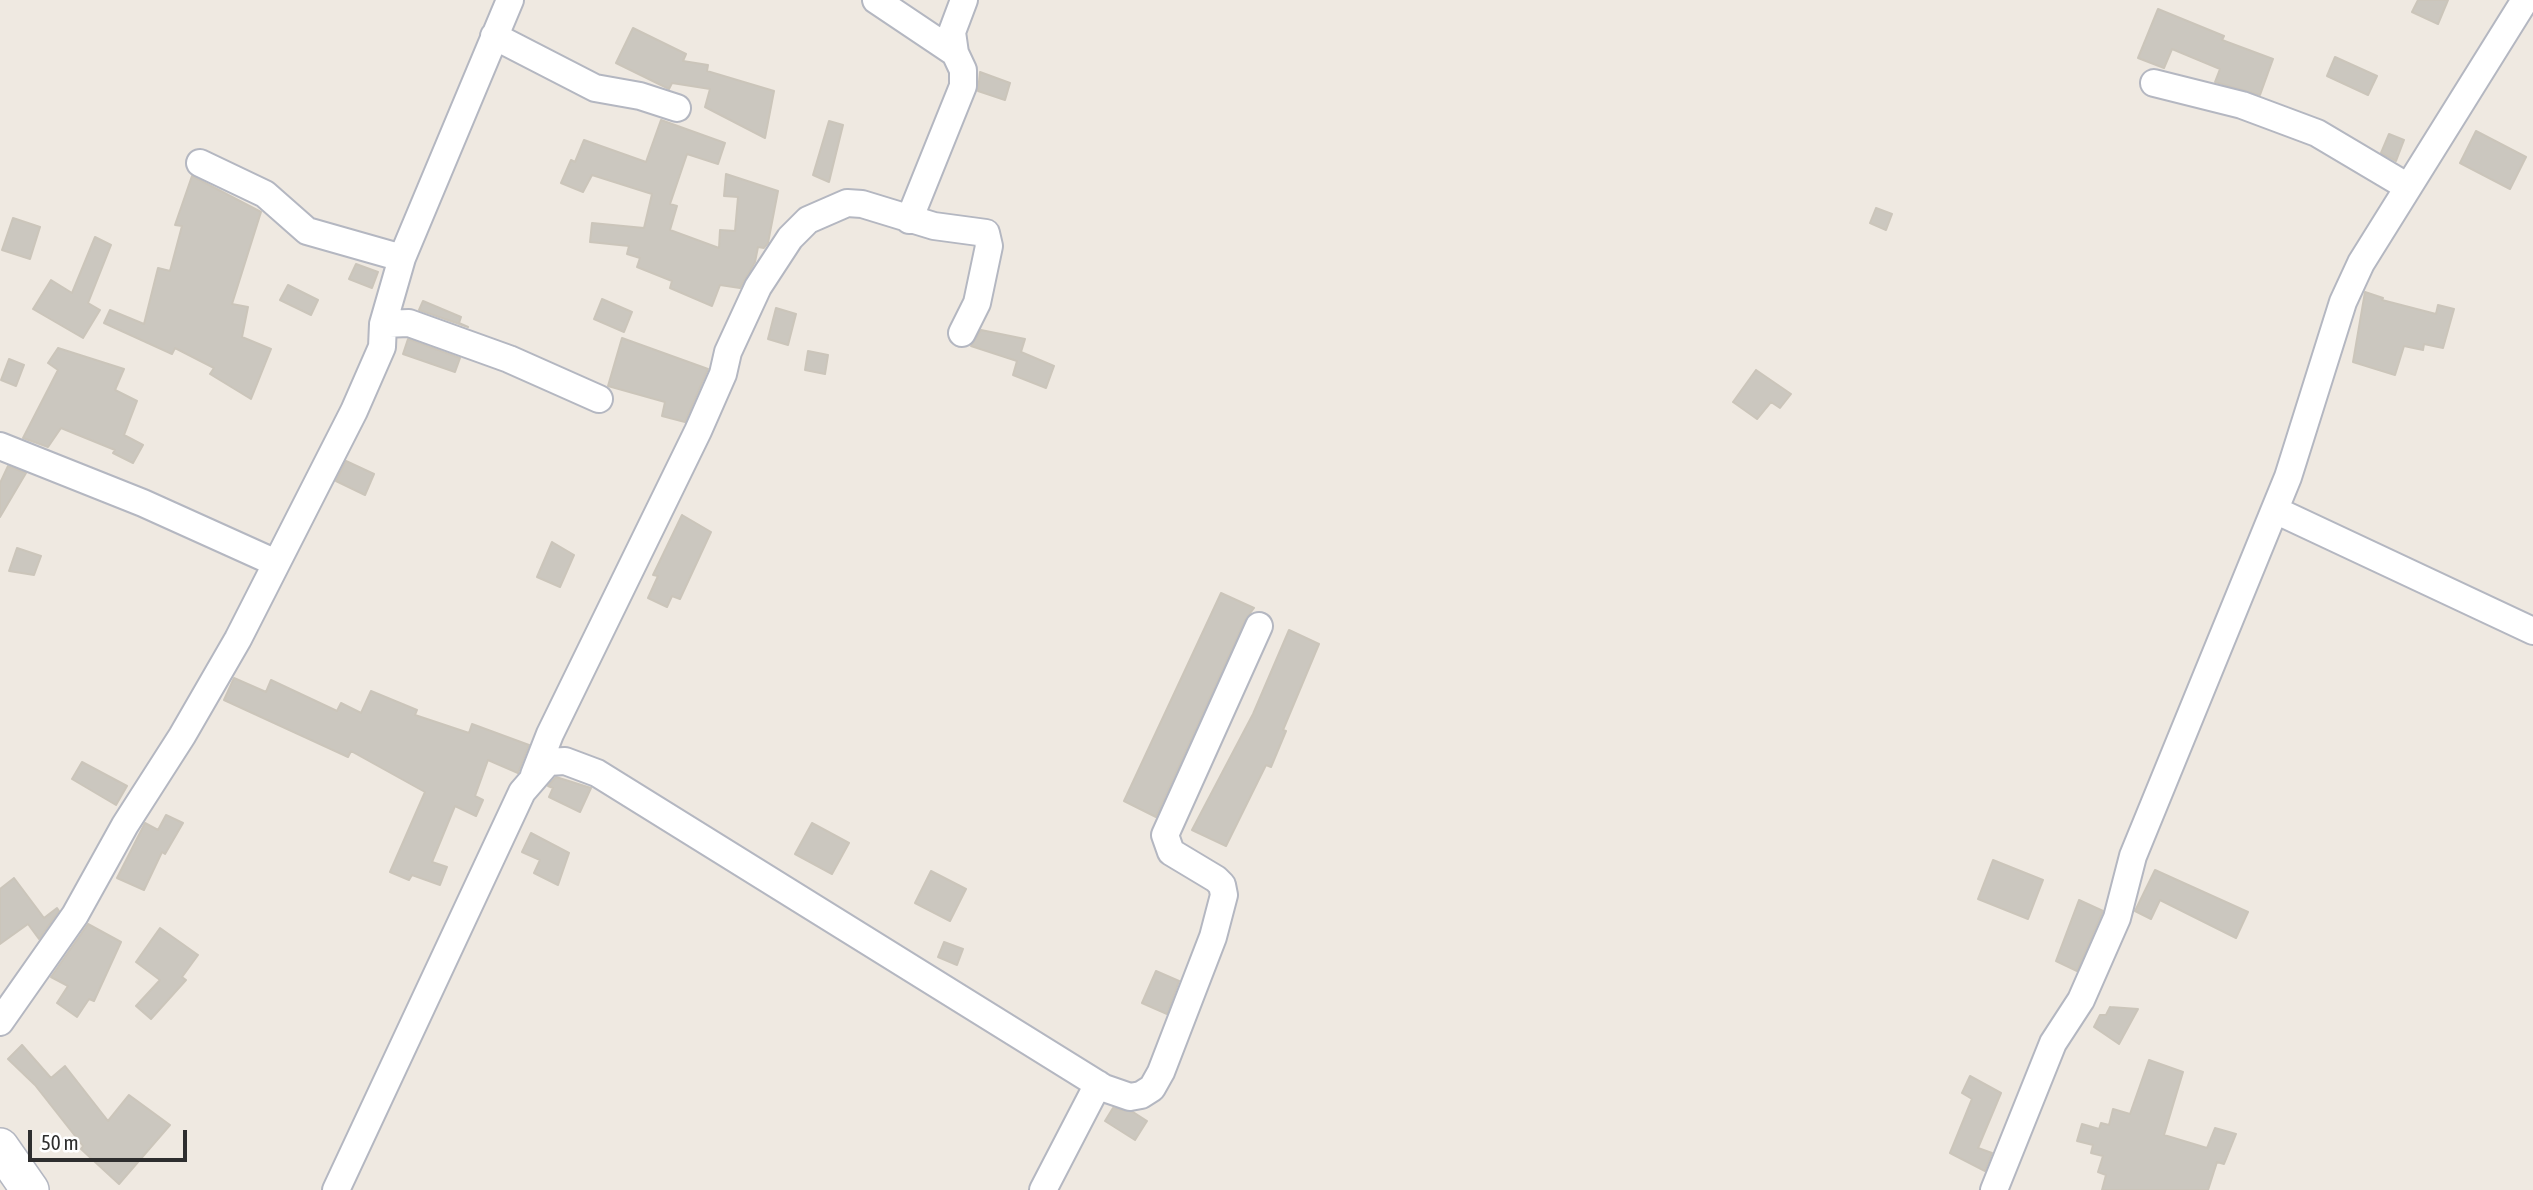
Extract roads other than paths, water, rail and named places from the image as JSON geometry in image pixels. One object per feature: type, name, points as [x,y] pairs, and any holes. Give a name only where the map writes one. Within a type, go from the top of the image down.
[{"type":"street","points":[[0,1022],[75,915],[238,639],[354,411],[382,347],[383,324],[402,258],[510,0]]},
{"type":"street","points":[[876,0],[956,53]]},
{"type":"street","points":[[909,220],[963,86],[963,70],[952,32],[964,0]]},
{"type":"street","points":[[1999,1189],[2053,1043],[2081,1000],[2118,918],[2133,856],[2275,510],[2343,302],[2361,263],[2525,0]]},
{"type":"street","points":[[494,36],[595,88],[640,96],[677,108]]},
{"type":"street","points":[[2154,83],[2242,105],[2317,133],[2408,187]]},
{"type":"street","points":[[200,163],[265,194],[307,231],[402,258]]},
{"type":"street","points":[[533,780],[550,734],[698,431],[723,374],[728,352],[771,262],[807,220],[840,204],[862,204],[909,220],[986,233],[989,238],[977,303],[961,333]]},
{"type":"street","points":[[383,324],[409,323],[509,359],[599,399]]},
{"type":"street","points":[[0,446],[118,492],[276,563]]},
{"type":"street","points":[[2275,510],[2533,631]]},
{"type":"street","points":[[335,1190],[522,792],[548,762],[565,761],[597,774],[1098,1084],[1130,1097],[1141,1095],[1152,1088],[1161,1072],[1223,907],[1222,886],[1171,852],[1165,835],[1259,626]]},
{"type":"street","points":[[1043,1190],[1098,1084]]},
{"type":"street","points":[[0,1147],[30,1190]]}]
